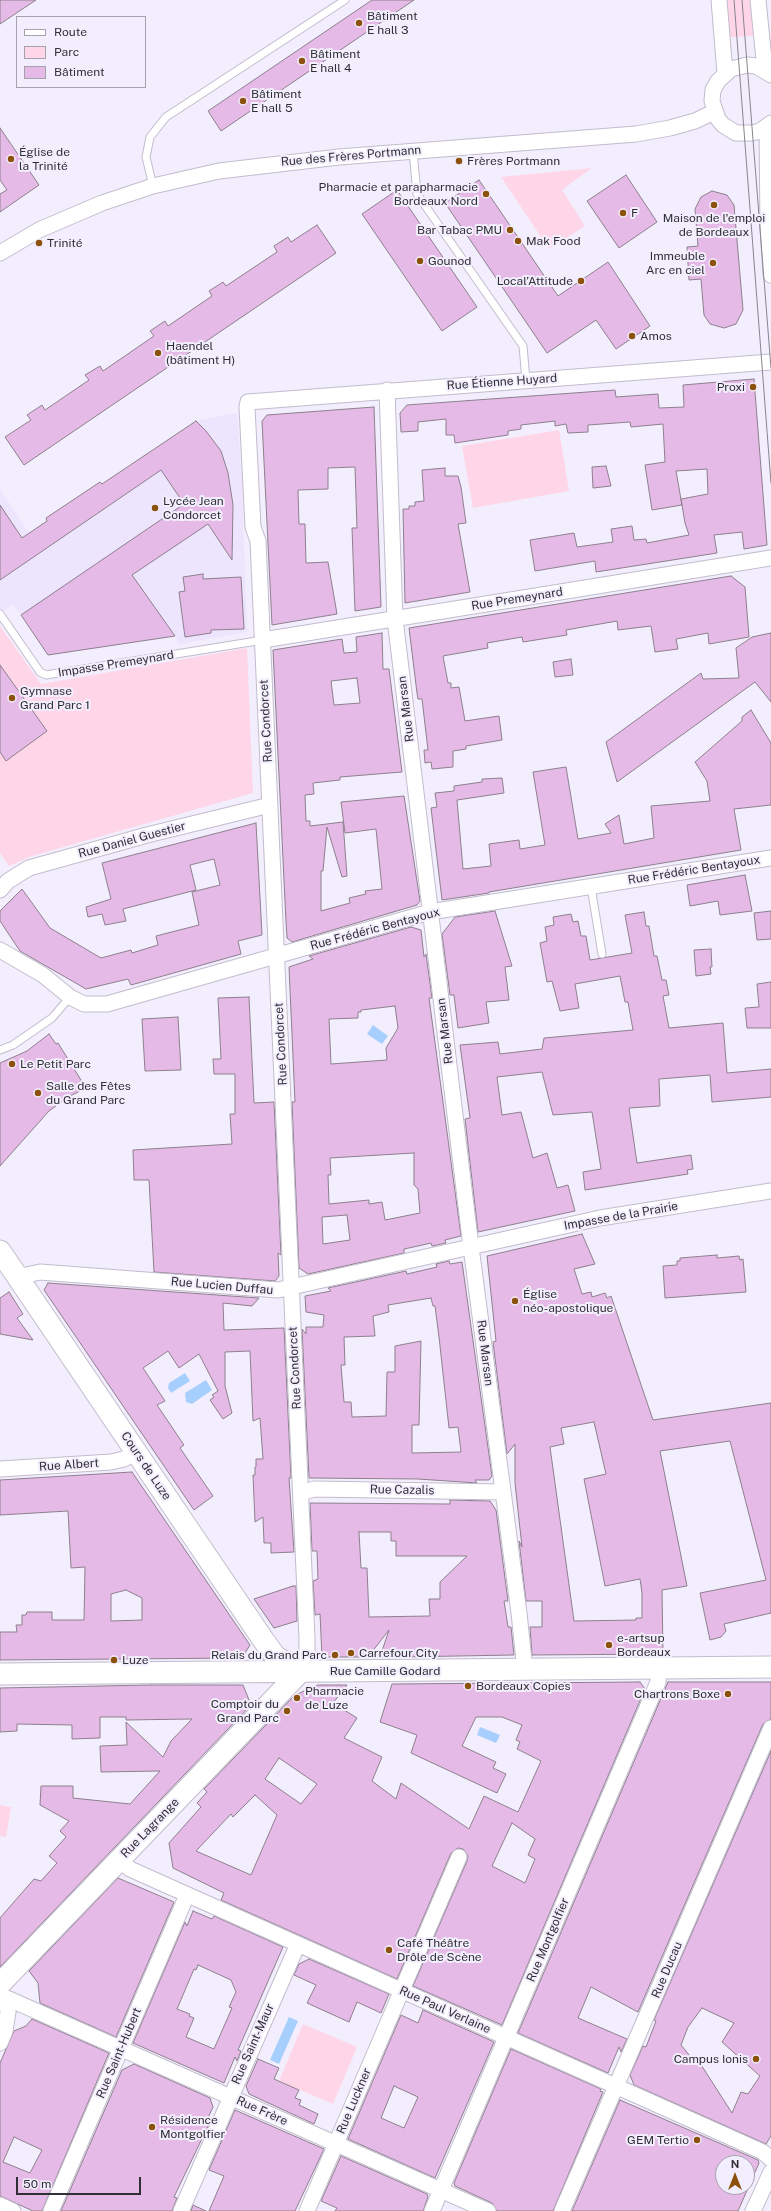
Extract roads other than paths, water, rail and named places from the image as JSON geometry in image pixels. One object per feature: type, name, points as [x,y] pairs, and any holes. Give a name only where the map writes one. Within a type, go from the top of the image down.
[{"type":"street","points":[[720,0],[725,73]]},
{"type":"street","points":[[758,0],[768,73],[747,65],[739,66],[725,73],[718,81],[713,90],[712,101],[714,112],[723,125],[736,133],[752,133],[769,125],[771,275]]},
{"type":"street","name":"Rue des Frères Portmann","points":[[0,253],[39,230],[102,203],[153,186],[219,170],[254,165],[413,151],[636,134],[670,128],[695,121],[714,112]]},
{"type":"street","name":"Rue Étienne Huyard","points":[[247,416],[248,402],[254,400],[771,362]]},
{"type":"street","name":"Rue Marsan","points":[[387,390],[395,619],[471,1247],[525,1670]]},
{"type":"street","name":"Rue Condorcet","points":[[247,416],[253,527],[258,541],[263,640],[301,1493],[307,1657],[300,1672]]},
{"type":"street","name":"Rue Premeynard","points":[[263,640],[771,558]]},
{"type":"street","name":"Rue Daniel Guestier","points":[[0,890],[8,881],[29,868],[147,835],[270,805]]},
{"type":"street","name":"Rue Frédéric Bentayoux","points":[[0,950],[43,975],[70,997],[84,1004],[107,1004],[430,912],[771,858]]},
{"type":"street","name":"Impasse de la Prairie","points":[[471,1247],[600,1218],[771,1191]]},
{"type":"street","name":"Rue Lucien Duffau","points":[[17,1277],[40,1272],[278,1290],[471,1247]]},
{"type":"street","name":"Cours de Luze","points":[[0,1251],[264,1641],[275,1656],[300,1672]]},
{"type":"street","name":"Rue Albert","points":[[0,1469],[111,1462],[124,1459],[136,1452]]},
{"type":"street","name":"Rue Cazalis","points":[[301,1493],[314,1489],[503,1492]]},
{"type":"street","name":"Rue Camille Godard","points":[[0,1674],[771,1667]]},
{"type":"street","name":"Rue Montgolfier","points":[[432,2211],[658,1682],[659,1668]]},
{"type":"street","name":"Rue Lagrange","points":[[2,1992],[119,1860],[300,1672]]},
{"type":"street","name":"Rue Ducau","points":[[562,2211],[771,1728]]},
{"type":"street","name":"Rue Luckner","points":[[307,2211],[459,1857]]},
{"type":"street","name":"Rue Paul Verlaine","points":[[119,1860],[130,1869],[763,2152],[771,2159]]},
{"type":"street","name":"Rue Saint-Hubert","points":[[51,2211],[188,1895]]},
{"type":"street","name":"Rue Saint-Maur","points":[[181,2211],[298,1944]]},
{"type":"street","points":[[0,2042],[8,2012],[2,1992]]},
{"type":"street","name":"Rue Frère","points":[[2,1992],[36,2010],[488,2211]]},
{"type":"street","points":[[753,2211],[771,2172]]},
{"type":"street","points":[[0,2205],[13,2211]]},
{"type":"lane","points":[[153,186],[146,157],[150,137],[163,120],[345,0]]},
{"type":"lane","points":[[413,151],[417,194],[523,346],[526,380]]},
{"type":"lane","name":"Impasse Premeynard","points":[[0,614],[40,672],[46,675],[263,640]]},
{"type":"lane","points":[[591,887],[602,954]]},
{"type":"lane","points":[[0,1050],[14,1045],[52,1018],[70,997]]},
{"type":"water","points":[[373,1025],[388,1036],[382,1044],[367,1034]]},
{"type":"water","points":[[185,1373],[190,1381],[171,1393],[168,1388],[169,1383]]},
{"type":"water","points":[[206,1380],[212,1390],[192,1404],[186,1402],[185,1393]]},
{"type":"water","points":[[480,1727],[500,1735],[496,1743],[477,1735]]},
{"type":"water","points":[[289,2017],[298,2021],[279,2064],[270,2060]]},
{"type":"tram line","points":[[734,0],[771,483]]},
{"type":"tram line","points":[[742,0],[771,368]]},
{"type":"place","name":"Bâtiment E hall 3","points":[[359,23]]},
{"type":"place","name":"Bâtiment E hall 4","points":[[302,61]]},
{"type":"place","name":"Bâtiment E hall 5","points":[[243,101]]},
{"type":"place","name":"Église de la Trinité","points":[[11,159]]},
{"type":"place","name":"Frères Portmann","points":[[459,161]]},
{"type":"place","name":"Pharmacie et parapharmacie Bordeaux Nord","points":[[486,194]]},
{"type":"place","name":"Maison de l'emploi de Bordeaux","points":[[714,205]]},
{"type":"place","name":"F","points":[[623,213]]},
{"type":"place","name":"Bar Tabac PMU","points":[[510,230]]},
{"type":"place","name":"Mak Food","points":[[518,241]]},
{"type":"place","name":"Trinité","points":[[39,243]]},
{"type":"place","name":"Gounod","points":[[420,261]]},
{"type":"place","name":"Immeuble Arc en ciel","points":[[713,263]]},
{"type":"place","name":"Local’Attitude","points":[[581,281]]},
{"type":"place","name":"Amos","points":[[632,336]]},
{"type":"place","name":"Haendel (bâtiment H)","points":[[158,353]]},
{"type":"place","name":"Proxi","points":[[753,387]]},
{"type":"place","name":"Lycée Jean Condorcet","points":[[155,508]]},
{"type":"place","name":"Gymnase Grand Parc 1","points":[[12,698]]},
{"type":"place","name":"Le Petit Parc","points":[[12,1064]]},
{"type":"place","name":"Salle des Fêtes du Grand Parc","points":[[38,1093]]},
{"type":"place","name":"Église néo-apostolique","points":[[515,1301]]},
{"type":"place","name":"e-artsup Bordeaux","points":[[609,1645]]},
{"type":"place","name":"Carrefour City","points":[[351,1653]]},
{"type":"place","name":"Relais du Grand Parc","points":[[335,1655]]},
{"type":"place","name":"Luze","points":[[114,1660]]},
{"type":"place","name":"Bordeaux Copies","points":[[468,1686]]},
{"type":"place","name":"Chartrons Boxe","points":[[728,1694]]},
{"type":"place","name":"Pharmacie de Luze","points":[[297,1698]]},
{"type":"place","name":"Comptoir du Grand Parc","points":[[287,1711]]},
{"type":"place","name":"Café Théâtre Drôle de Scène","points":[[389,1950]]},
{"type":"place","name":"Campus Ionis","points":[[756,2059]]},
{"type":"place","name":"Résidence Montgolfier","points":[[152,2127]]},
{"type":"place","name":"GEM Tertio","points":[[697,2140]]}]
